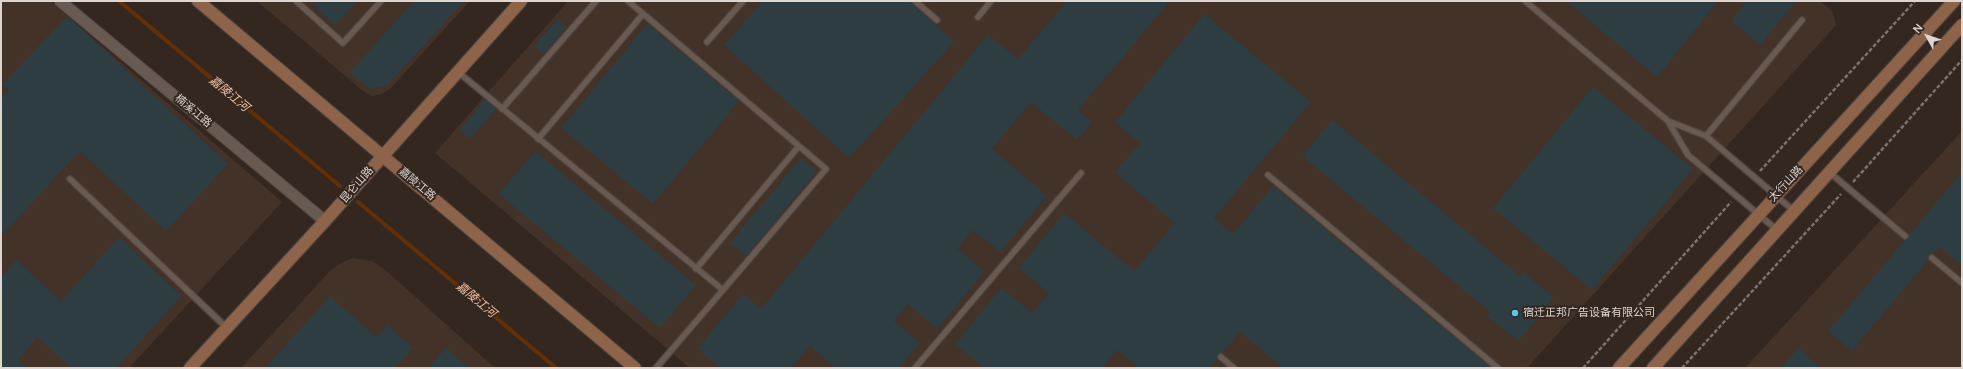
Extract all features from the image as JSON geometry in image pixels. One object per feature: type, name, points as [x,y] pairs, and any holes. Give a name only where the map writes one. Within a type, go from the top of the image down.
[{"type":"street","name":"楠溪江路","points":[[60,1],[326,221]]},
{"type":"street","name":"嘉陵江路","points":[[198,1],[635,368]]},
{"type":"street","name":"昆仑山路","points":[[190,368],[326,221],[521,1]]},
{"type":"street","name":"太行山路","points":[[1619,368],[1954,1]]},
{"type":"street","points":[[1653,368],[1962,25]]},
{"type":"lane","points":[[296,1],[343,43],[381,1]]},
{"type":"lane","points":[[502,109],[596,1]]},
{"type":"lane","points":[[628,1],[826,169],[656,368]]},
{"type":"lane","points":[[707,42],[743,1]]},
{"type":"lane","points":[[915,1],[937,20]]},
{"type":"lane","points":[[978,17],[991,1]]},
{"type":"lane","points":[[1525,1],[1668,121],[1706,136],[1794,211]]},
{"type":"lane","points":[[538,139],[643,14]]},
{"type":"lane","points":[[1706,136],[1802,20]]},
{"type":"lane","points":[[458,72],[723,290]]},
{"type":"lane","points":[[1668,121],[1688,155],[1777,230]]},
{"type":"lane","points":[[696,269],[799,146]]},
{"type":"lane","points":[[1829,172],[1905,236]]},
{"type":"lane","points":[[915,368],[1081,173]]},
{"type":"lane","points":[[1268,174],[1498,368]]},
{"type":"lane","points":[[70,179],[227,328]]},
{"type":"lane","points":[[1932,258],[1962,283]]},
{"type":"lane","points":[[1221,357],[1234,368]]},
{"type":"path","points":[[1682,368],[1848,188],[1962,60]]},
{"type":"shaded area","points":[[1,1],[50,1],[282,202],[129,368],[1,368]]},
{"type":"shaded area","points":[[257,1],[470,1],[390,89],[380,95],[372,96],[363,91]]},
{"type":"shaded area","points":[[568,1],[1820,1],[1833,12],[1836,25],[1527,368],[690,368],[435,153]]},
{"type":"shaded area","points":[[1962,131],[1962,368],[1745,368],[1789,320]]},
{"type":"shaded area","points":[[353,258],[372,261],[383,268],[495,368],[241,368],[329,272],[341,263]]},
{"type":"building","points":[[309,1],[357,1],[335,25]]},
{"type":"building","points":[[414,1],[464,1],[387,86],[369,89],[350,72]]},
{"type":"building","points":[[763,1],[909,1],[954,42],[849,158],[724,45]]},
{"type":"building","points":[[1067,1],[1170,1],[1078,110],[1092,122],[1077,140],[1031,102],[992,149],[1047,196],[1000,252],[973,230],[957,249],[985,271],[937,329],[908,304],[894,321],[920,343],[899,368],[836,368],[810,346],[791,368],[720,368],[697,349],[743,294],[761,309],[988,35],[1018,59]]},
{"type":"building","points":[[1566,1],[1718,1],[1657,77]]},
{"type":"building","points":[[1747,1],[1796,1],[1760,45],[1731,21]]},
{"type":"building","points":[[1204,14],[1311,102],[1214,218],[1233,234],[1273,186],[1491,368],[1283,368],[1240,332],[1222,353],[1218,355],[1217,359],[1210,368],[1139,368],[1117,350],[1102,368],[984,368],[955,344],[1001,288],[1032,313],[1049,293],[1019,268],[1064,213],[1134,271],[1175,223],[1115,173],[1140,143],[1115,122]]},
{"type":"building","points":[[67,16],[228,164],[166,231],[80,151],[1,236],[1,98],[9,90],[2,85]]},
{"type":"building","points":[[558,19],[567,27],[543,54],[534,46]]},
{"type":"building","points":[[647,24],[739,101],[653,204],[561,128]]},
{"type":"building","points":[[1593,87],[1693,169],[1592,290],[1493,208]]},
{"type":"building","points":[[485,100],[496,109],[470,139],[460,130]]},
{"type":"building","points":[[1332,120],[1520,276],[1523,272],[1554,298],[1518,341],[1487,316],[1490,312],[1302,156]]},
{"type":"building","points":[[535,151],[696,285],[660,328],[499,194]]},
{"type":"building","points":[[801,158],[817,171],[746,256],[730,243]]},
{"type":"building","points":[[1962,172],[1962,266],[1939,247],[1933,254],[1929,255],[1928,260],[1852,351],[1828,331],[1908,238]]},
{"type":"building","points":[[119,237],[181,296],[116,368],[72,368],[37,337],[18,360],[27,368],[1,368],[1,277],[16,260],[61,301]]},
{"type":"building","points":[[330,296],[376,337],[387,325],[413,348],[395,368],[265,368]]},
{"type":"building","points":[[446,348],[469,368],[428,368]]},
{"type":"building","points":[[1798,348],[1821,368],[1781,368]]},
{"type":"waterway","name":"嘉陵江河","points":[[119,1],[340,186]]},
{"type":"waterway","name":"嘉陵江河","points":[[358,202],[556,368]]},
{"type":"place","name":"宿迁正邦广告设备有限公司","points":[[1515,313]]}]
